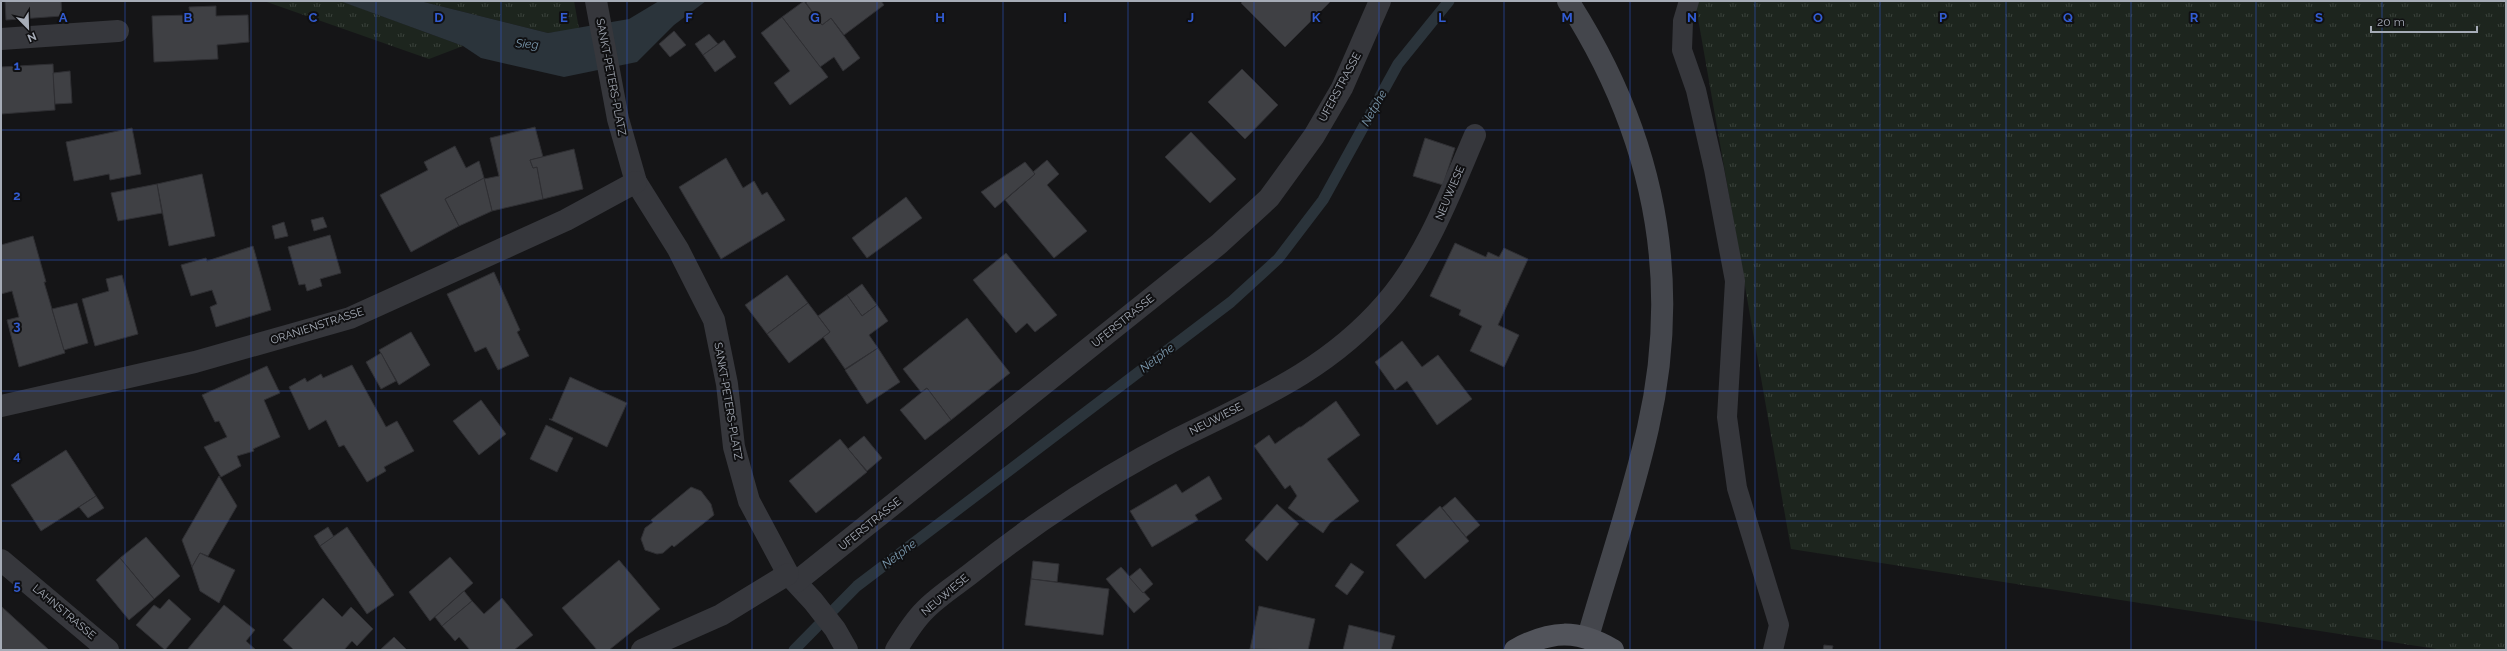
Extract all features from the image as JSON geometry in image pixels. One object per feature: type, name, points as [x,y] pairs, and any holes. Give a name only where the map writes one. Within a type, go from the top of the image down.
[{"type":"main road","points":[[1568,1],[1607,67],[1633,129],[1654,204],[1661,271],[1663,318],[1657,379],[1649,427],[1635,482],[1588,637]]},
{"type":"main road","points":[[1515,650],[1534,639],[1561,634],[1588,637],[1613,650]]},
{"type":"street","name":"SANKT-PETERS-PLATZ","points":[[596,1],[618,119],[636,182],[678,249],[714,320],[727,384],[734,447],[747,495],[792,578],[814,601],[835,629],[847,650]]},
{"type":"street","name":"UFERSTRASSE","points":[[792,578],[1219,244],[1269,198],[1314,136],[1342,88],[1380,1]]},
{"type":"street","points":[[1,39],[118,31]]},
{"type":"street","name":"NEUWIESE","points":[[896,650],[924,611],[1010,543],[1103,478],[1297,379],[1328,358],[1358,332],[1386,303],[1415,262],[1436,225],[1475,135]]},
{"type":"street","name":"ORANIENSTRASSE","points":[[1,406],[195,362],[350,318],[566,220],[636,182]]},
{"type":"street","name":"LAHNSTRASSE","points":[[1,560],[101,648]]},
{"type":"street","points":[[642,650],[721,615],[792,578]]},
{"type":"lane","points":[[1689,1],[1683,21],[1682,50],[1696,90],[1714,169],[1734,281],[1727,417],[1737,488],[1779,625],[1773,650]]},
{"type":"green space","points":[[264,1],[341,1],[463,46],[429,59]]},
{"type":"green space","points":[[420,1],[574,1],[579,29],[548,33]]},
{"type":"green space","points":[[1695,1],[2506,1],[2506,650],[2443,650],[1791,549]]},
{"type":"water","name":"Sieg","points":[[340,1],[420,1],[548,33],[629,19],[659,1],[706,1],[674,25],[637,62],[564,77],[481,58],[463,46]]},
{"type":"building","points":[[5,1],[61,1],[62,16],[6,20]]},
{"type":"building","points":[[804,1],[822,25],[831,18],[860,58],[843,71],[834,57],[820,67],[782,17]]},
{"type":"building","points":[[808,1],[881,1],[884,5],[844,35],[831,18],[822,25],[806,3]]},
{"type":"building","points":[[1243,1],[1331,1],[1285,47],[1241,3]]},
{"type":"building","points":[[216,6],[216,16],[248,15],[249,42],[217,45],[218,59],[154,62],[152,16],[190,15],[189,7]]},
{"type":"building","points":[[782,17],[828,77],[790,105],[774,83],[790,71],[761,33]]},
{"type":"building","points":[[674,31],[686,45],[670,57],[659,44]]},
{"type":"building","points":[[709,34],[718,44],[703,55],[695,44]]},
{"type":"building","points":[[724,40],[736,57],[715,72],[703,55]]},
{"type":"building","points":[[53,64],[55,110],[1,114],[1,67]]},
{"type":"building","points":[[1242,69],[1278,105],[1245,139],[1208,102]]},
{"type":"building","points":[[70,71],[72,103],[55,104],[53,73]]},
{"type":"building","points":[[535,127],[543,157],[530,160],[533,168],[537,167],[543,199],[492,211],[484,179],[499,176],[490,138]]},
{"type":"building","points":[[132,128],[141,174],[110,180],[109,174],[74,181],[66,142]]},
{"type":"building","points":[[1191,132],[1236,179],[1210,203],[1165,157]]},
{"type":"building","points":[[1425,138],[1455,148],[1443,185],[1413,176]]},
{"type":"building","points":[[455,146],[466,168],[479,161],[484,178],[445,199],[459,226],[411,252],[380,195],[428,170],[424,162]]},
{"type":"building","points":[[574,149],[583,189],[543,199],[537,167],[533,168],[530,160]]},
{"type":"building","points":[[726,158],[743,188],[754,181],[762,195],[767,192],[785,220],[721,259],[679,187]]},
{"type":"building","points":[[1047,160],[1059,174],[1047,185],[1087,231],[1054,258],[1005,200],[1035,174],[1033,172]]},
{"type":"building","points":[[1025,162],[1035,174],[995,208],[981,192]]},
{"type":"building","points":[[202,174],[215,236],[169,246],[157,184]]},
{"type":"building","points":[[484,178],[492,211],[459,226],[445,199]]},
{"type":"building","points":[[157,184],[162,213],[118,221],[111,193]]},
{"type":"building","points":[[906,197],[922,218],[867,258],[852,238]]},
{"type":"building","points":[[323,217],[327,227],[314,231],[311,220]]},
{"type":"building","points":[[284,222],[288,236],[275,239],[272,226]]},
{"type":"building","points":[[330,235],[341,273],[320,279],[322,286],[307,291],[305,284],[299,285],[288,247]]},
{"type":"building","points":[[33,236],[46,282],[44,282],[65,353],[19,367],[7,320],[19,317],[12,291],[1,294],[1,245]]},
{"type":"building","points":[[1455,243],[1486,257],[1488,252],[1499,257],[1504,248],[1528,259],[1498,325],[1519,335],[1504,367],[1470,351],[1482,326],[1459,315],[1461,310],[1430,296]]},
{"type":"building","points":[[253,246],[271,310],[216,327],[210,307],[217,304],[212,290],[191,296],[181,265],[206,258],[207,261]]},
{"type":"building","points":[[1006,253],[1057,315],[1035,332],[1027,323],[1016,333],[973,280]]},
{"type":"building","points":[[494,272],[520,330],[517,332],[529,356],[498,370],[486,347],[475,352],[447,294]]},
{"type":"building","points":[[122,275],[138,334],[95,346],[82,299],[109,291],[106,279]]},
{"type":"building","points":[[787,275],[808,303],[767,334],[745,305]]},
{"type":"building","points":[[862,284],[877,305],[862,316],[847,295]]},
{"type":"building","points":[[847,295],[862,316],[877,305],[888,321],[869,335],[878,348],[845,369],[823,337],[830,332],[818,316]]},
{"type":"building","points":[[77,303],[88,343],[64,350],[52,309]]},
{"type":"building","points":[[808,303],[830,332],[789,363],[767,334]]},
{"type":"building","points":[[967,318],[1010,373],[951,420],[927,388],[921,392],[903,369]]},
{"type":"building","points":[[411,332],[430,365],[399,385],[379,350]]},
{"type":"building","points":[[1402,341],[1422,367],[1438,355],[1472,399],[1437,425],[1407,381],[1395,390],[1375,362]]},
{"type":"building","points":[[878,348],[900,382],[867,404],[845,370]]},
{"type":"building","points":[[381,353],[396,381],[381,389],[366,362]]},
{"type":"building","points":[[352,365],[386,427],[397,421],[414,451],[384,467],[386,471],[367,482],[344,445],[339,447],[326,420],[309,430],[289,387],[305,378],[307,382],[321,374],[323,378]]},
{"type":"building","points":[[267,366],[280,393],[264,400],[280,437],[253,449],[254,451],[237,456],[241,466],[221,477],[204,447],[227,437],[219,421],[215,422],[202,395]]},
{"type":"building","points":[[570,377],[627,403],[607,447],[549,419],[552,419]]},
{"type":"building","points":[[927,388],[951,420],[925,440],[900,410]]},
{"type":"building","points":[[481,400],[506,434],[479,455],[453,421]]},
{"type":"building","points":[[1336,401],[1360,435],[1327,459],[1359,501],[1330,523],[1323,533],[1288,508],[1297,496],[1290,485],[1285,489],[1254,446],[1269,435],[1275,444]]},
{"type":"building","points":[[546,425],[573,438],[557,472],[530,459]]},
{"type":"building","points":[[864,436],[882,458],[867,471],[848,449]]},
{"type":"building","points":[[840,439],[867,472],[816,513],[789,481]]},
{"type":"building","points":[[66,450],[96,496],[41,531],[11,485]]},
{"type":"building","points":[[219,476],[237,506],[208,556],[200,553],[192,567],[182,540]]},
{"type":"building","points":[[1209,476],[1222,499],[1195,515],[1198,520],[1152,547],[1130,511],[1176,484],[1182,493]]},
{"type":"building","points":[[691,487],[701,491],[711,504],[714,515],[674,547],[672,545],[663,553],[657,554],[645,550],[641,539],[645,528],[653,522],[651,520]]},
{"type":"building","points":[[96,496],[104,508],[88,518],[79,507]]},
{"type":"building","points":[[1455,497],[1480,525],[1466,537],[1442,508]]},
{"type":"building","points":[[1277,504],[1299,524],[1267,561],[1245,540]]},
{"type":"building","points":[[1440,506],[1469,541],[1425,579],[1396,545]]},
{"type":"building","points":[[328,527],[334,537],[320,546],[314,536]]},
{"type":"building","points":[[347,527],[394,595],[367,614],[320,546]]},
{"type":"building","points":[[146,537],[180,576],[154,599],[120,558]]},
{"type":"building","points":[[200,553],[235,570],[219,603],[200,591],[192,567]]},
{"type":"building","points":[[450,557],[473,583],[430,621],[409,592]]},
{"type":"building","points":[[120,558],[154,599],[129,620],[96,580]]},
{"type":"building","points":[[619,560],[660,609],[609,650],[597,650],[562,608]]},
{"type":"building","points":[[1033,561],[1059,564],[1057,582],[1031,579]]},
{"type":"building","points":[[1351,563],[1364,572],[1347,595],[1335,586]]},
{"type":"building","points":[[1121,567],[1150,599],[1134,613],[1106,579]]},
{"type":"building","points":[[1140,568],[1153,584],[1143,593],[1129,577]]},
{"type":"building","points":[[1031,579],[1109,589],[1103,635],[1025,625]]},
{"type":"building","points":[[464,591],[472,601],[442,626],[435,617]]},
{"type":"building","points":[[323,598],[342,617],[351,607],[373,629],[357,646],[352,641],[344,650],[294,650],[283,640]]},
{"type":"building","points":[[502,598],[533,635],[514,650],[470,650],[459,637],[455,641],[442,626],[472,601],[484,614]]},
{"type":"building","points":[[169,599],[191,619],[165,650],[136,625],[154,605],[160,609]]},
{"type":"building","points":[[224,605],[255,630],[246,641],[256,650],[187,650]]},
{"type":"building","points":[[1259,606],[1315,619],[1308,650],[1250,649]]},
{"type":"building","points":[[2,607],[49,650],[1,650]]},
{"type":"building","points":[[1349,625],[1395,636],[1391,650],[1343,650]]},
{"type":"building","points":[[394,637],[407,650],[380,650]]},
{"type":"building","points":[[1824,645],[1833,646],[1832,650],[1823,650]]},
{"type":"waterway","name":"Netphe","points":[[794,650],[857,586],[1231,302],[1278,259],[1323,200],[1398,64],[1449,1]]}]
